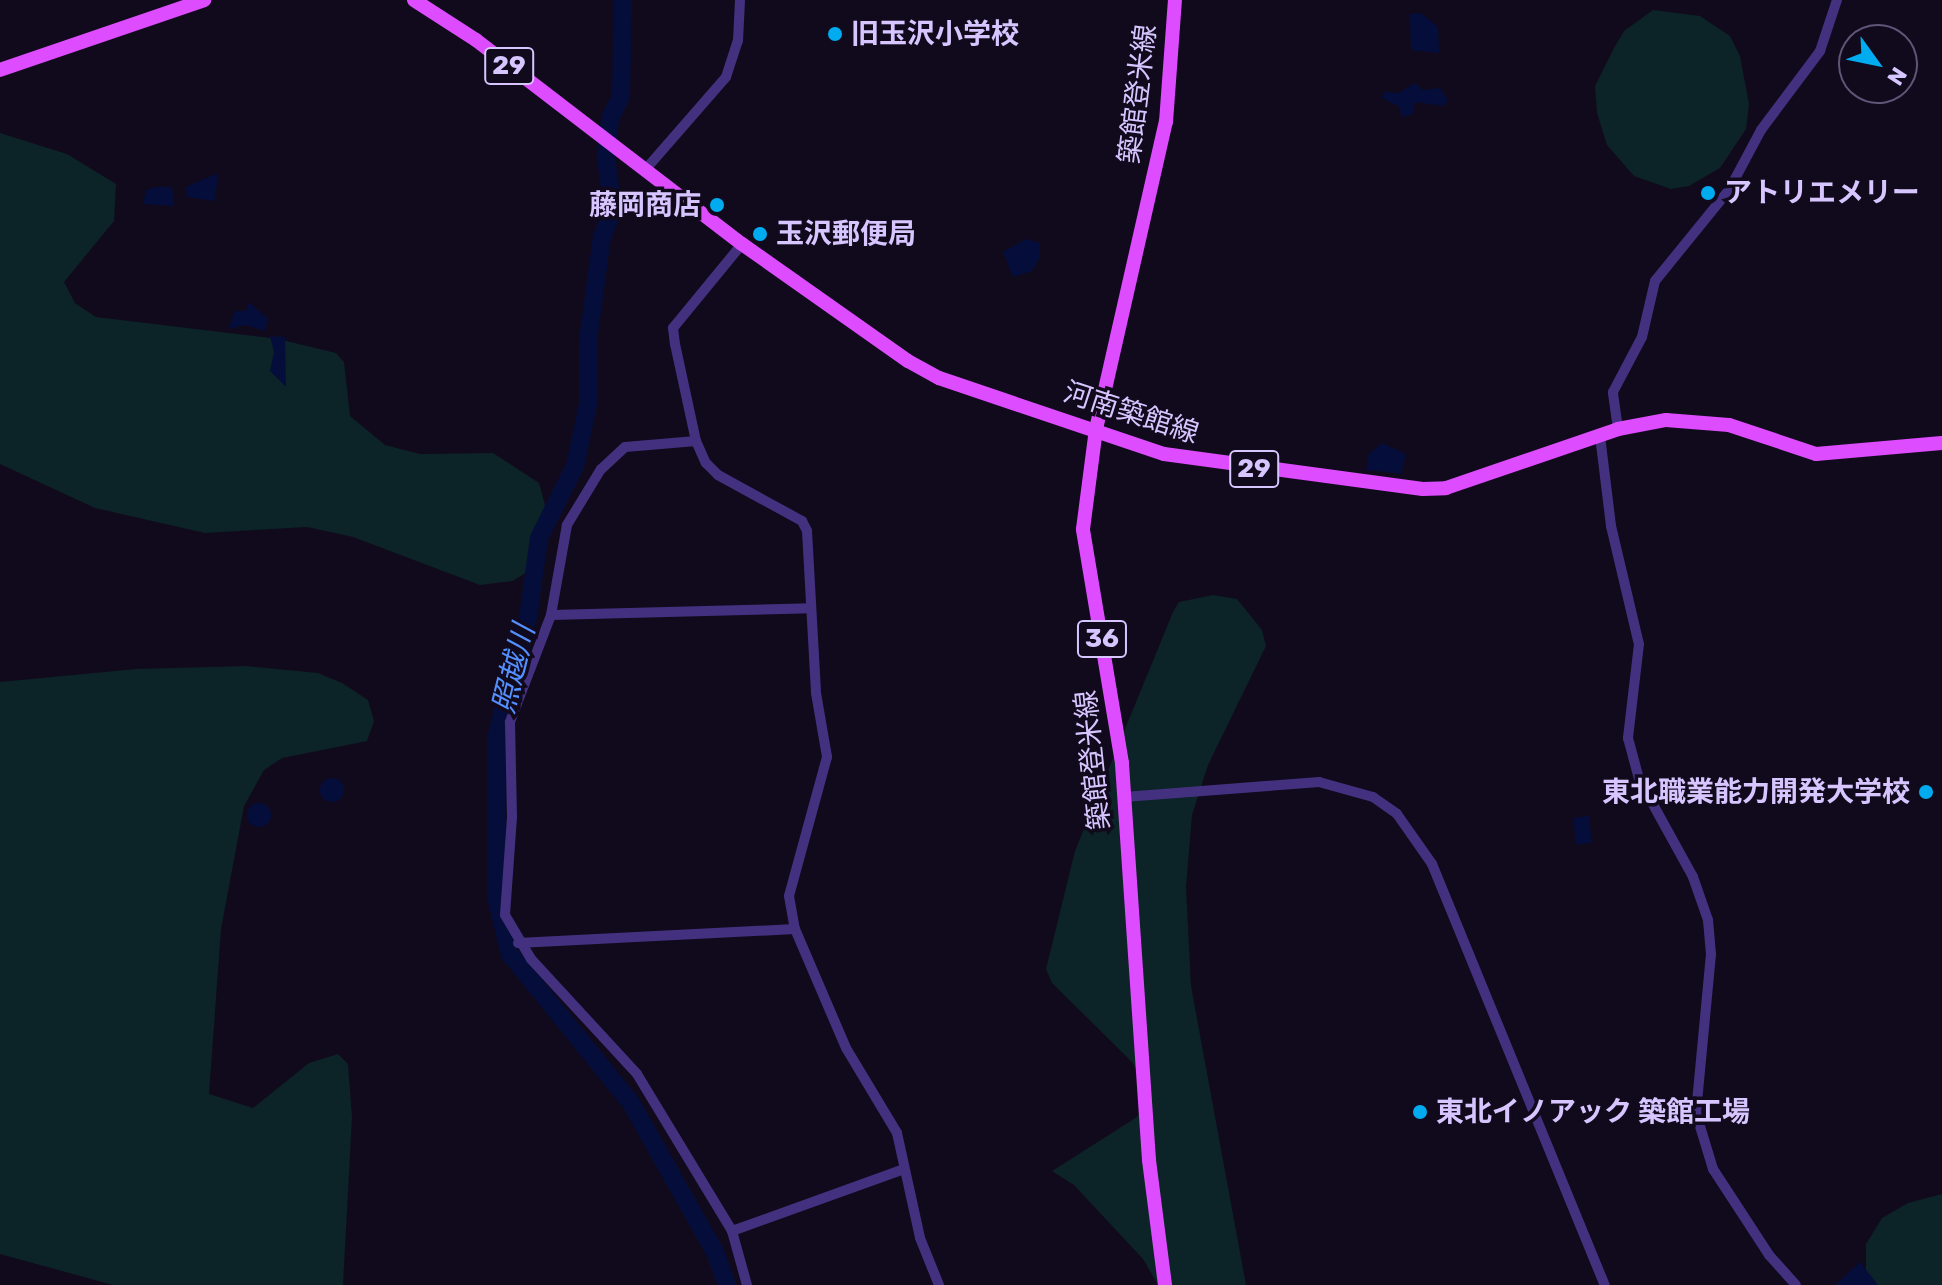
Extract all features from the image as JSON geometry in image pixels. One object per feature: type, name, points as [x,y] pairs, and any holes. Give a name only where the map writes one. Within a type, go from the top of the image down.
[{"type":"main road","points":[[0,70],[204,0]]},
{"type":"main road","name":"河南築館線","points":[[414,0],[476,40],[742,244],[939,378],[1193,462],[1423,489],[1446,488],[1618,429],[1699,420],[1729,425],[1816,454],[1942,443]]},
{"type":"main road","name":"築館登米線","points":[[1165,1285],[1149,1160],[1124,797],[1113,691],[1083,529],[1096,429],[1143,240],[1166,122],[1175,0]]},
{"type":"street","points":[[645,170],[726,77],[738,41],[740,0]]},
{"type":"street","points":[[1618,429],[1613,392],[1642,337],[1655,281],[1729,190],[1761,130],[1825,43],[1834,3]]},
{"type":"street","points":[[742,244],[673,328],[696,441],[718,475],[802,521],[812,571],[811,608],[827,757],[793,869],[789,896],[795,929],[846,1048],[897,1133],[920,1238],[939,1285]]},
{"type":"street","points":[[1600,436],[1611,526],[1639,644],[1628,738],[1639,779],[1693,877],[1708,920],[1711,954],[1696,1113],[1713,1169],[1769,1255],[1796,1285]]},
{"type":"street","points":[[696,441],[642,442],[625,447],[601,469],[567,525],[551,615],[510,722],[512,817],[505,915],[518,943],[637,1074],[732,1231],[747,1285]]},
{"type":"street","points":[[551,615],[811,608]]},
{"type":"street","points":[[1124,797],[1319,782],[1373,797],[1397,814],[1432,864],[1605,1285]]},
{"type":"street","points":[[518,943],[795,929]]},
{"type":"street","points":[[732,1231],[904,1169]]},
{"type":"green space","points":[[1653,10],[1700,16],[1730,36],[1740,56],[1749,104],[1746,129],[1720,168],[1689,186],[1671,189],[1634,176],[1607,145],[1597,113],[1595,86],[1614,48],[1624,31]]},
{"type":"green space","points":[[0,133],[67,154],[116,184],[114,221],[64,282],[75,303],[96,317],[278,339],[336,353],[344,362],[350,416],[385,445],[420,454],[493,453],[539,483],[545,505],[530,570],[513,581],[480,585],[353,537],[307,527],[205,533],[95,508],[0,464]]},
{"type":"green space","points":[[1213,595],[1237,599],[1262,630],[1266,646],[1208,765],[1192,815],[1186,887],[1191,986],[1246,1285],[1158,1285],[1143,1259],[1074,1185],[1052,1171],[1137,1117],[1145,1105],[1144,1084],[1132,1062],[1052,983],[1046,969],[1075,851],[1173,612],[1179,602]]},
{"type":"green space","points":[[246,666],[318,673],[342,683],[368,700],[374,721],[367,741],[282,758],[264,770],[244,806],[221,929],[209,1094],[253,1108],[309,1063],[338,1054],[348,1064],[352,1117],[343,1285],[113,1285],[0,1254],[0,682],[136,669]]},
{"type":"green space","points":[[1942,1194],[1942,1285],[1866,1285],[1866,1244],[1882,1218],[1908,1203]]},
{"type":"shaded area","points":[[1421,13],[1438,27],[1439,53],[1411,50],[1410,14]]},
{"type":"shaded area","points":[[1415,83],[1423,90],[1440,88],[1448,100],[1444,106],[1415,102],[1412,115],[1401,117],[1400,107],[1382,98],[1384,92],[1399,93]]},
{"type":"shaded area","points":[[218,173],[215,201],[187,197],[186,187]]},
{"type":"shaded area","points":[[172,187],[174,206],[143,204],[146,190]]},
{"type":"shaded area","points":[[1026,239],[1040,243],[1040,257],[1032,271],[1013,277],[1003,252]]},
{"type":"shaded area","points":[[249,302],[268,319],[265,331],[245,325],[228,329],[235,311],[246,311]]},
{"type":"shaded area","points":[[270,336],[285,337],[286,387],[270,371],[274,352]]},
{"type":"shaded area","points":[[1382,443],[1406,454],[1401,474],[1366,470],[1369,454]]},
{"type":"shaded area","points":[[332,778],[343,785],[344,790],[337,801],[332,802],[321,795],[320,790],[327,779]]},
{"type":"shaded area","points":[[259,803],[268,806],[271,815],[268,824],[259,827],[250,824],[247,815],[250,806]]},
{"type":"shaded area","points":[[1589,816],[1592,843],[1576,845],[1573,818]]},
{"type":"shaded area","points":[[1860,1262],[1878,1285],[1836,1284]]},
{"type":"waterway","name":"照越川","points":[[623,0],[621,96],[610,119],[606,158],[613,210],[602,237],[588,341],[588,405],[575,466],[539,538],[528,617],[496,738],[496,897],[510,954],[631,1103],[715,1252],[727,1285]]},
{"type":"place","name":"旧玉沢小学校","points":[[835,34]]},
{"type":"place","name":"アトリエメリー","points":[[1708,193]]},
{"type":"place","name":"藤岡商店","points":[[717,205]]},
{"type":"place","name":"玉沢郵便局","points":[[760,234]]},
{"type":"place","name":"東北職業能力開発大学校","points":[[1926,792]]},
{"type":"place","name":"東北イノアック 築館工場","points":[[1420,1112]]}]
